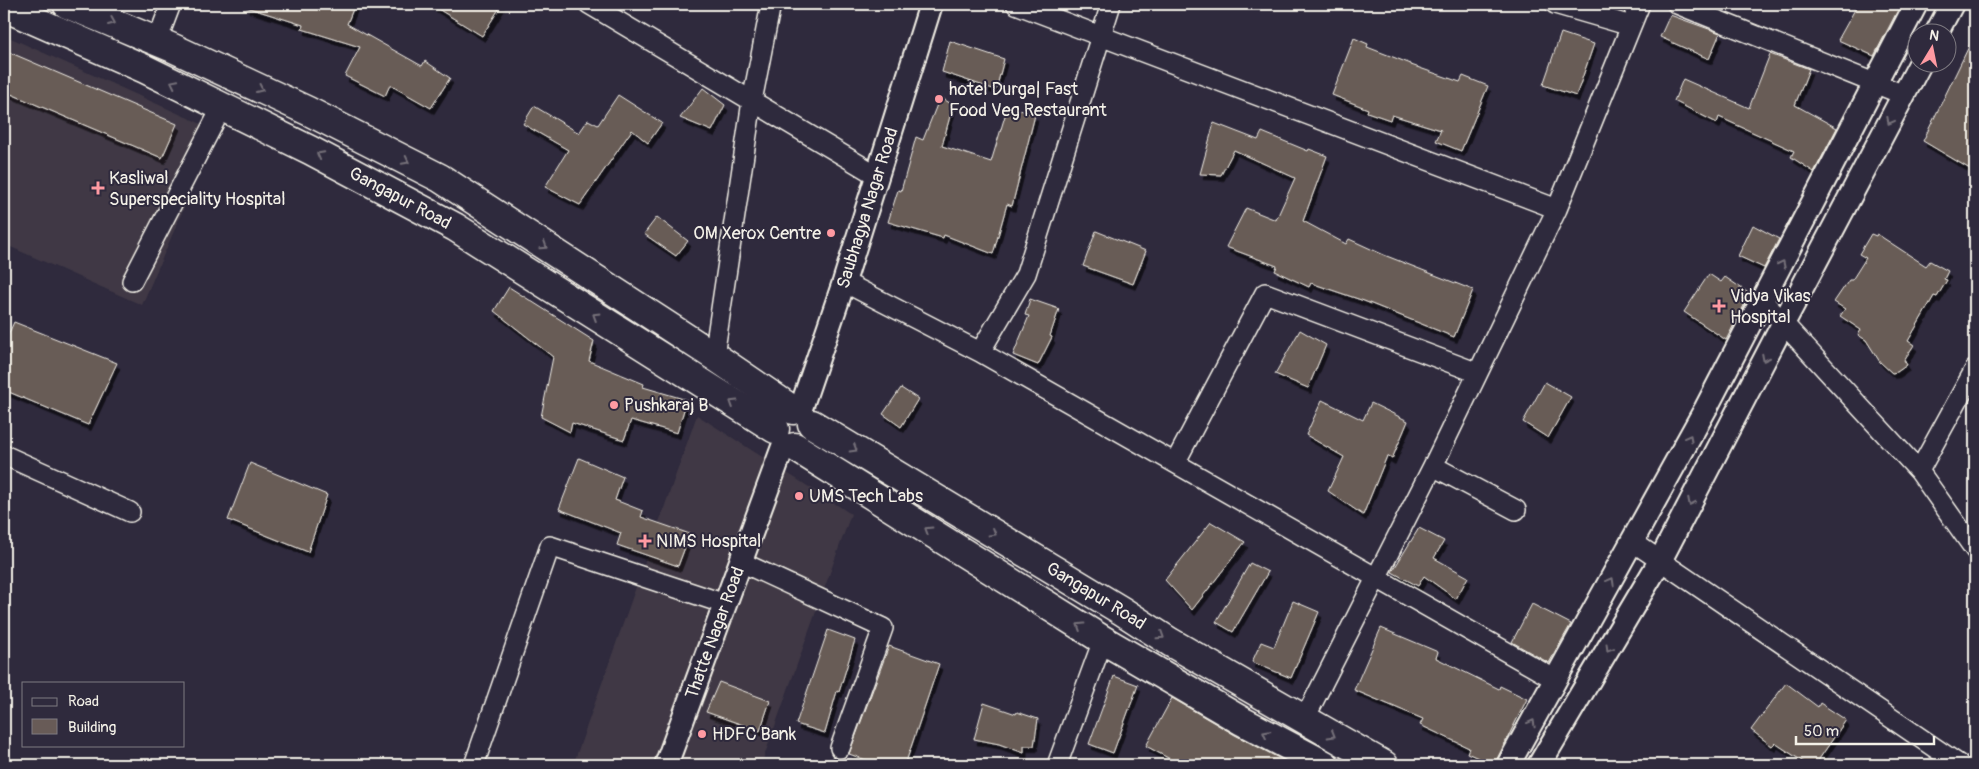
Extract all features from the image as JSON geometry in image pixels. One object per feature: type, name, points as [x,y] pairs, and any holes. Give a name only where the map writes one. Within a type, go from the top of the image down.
[{"type":"main road","name":"Gangapur Road","points":[[67,4],[157,41],[308,111],[440,178],[714,356],[801,415],[1170,642],[1384,765]]},
{"type":"main road","name":"Gangapur Road","points":[[4,7],[145,69],[222,106],[310,150],[455,227],[785,440],[1103,640],[1242,721],[1324,765]]},
{"type":"main road","points":[[785,440],[778,418],[787,411],[801,415]]},
{"type":"street","points":[[157,41],[171,4]]},
{"type":"street","points":[[589,4],[878,176]]},
{"type":"street","points":[[714,356],[752,101],[771,4]]},
{"type":"street","name":"Saubhagya Nagar Road","points":[[801,415],[931,4]]},
{"type":"street","points":[[1016,4],[1557,209]]},
{"type":"street","points":[[980,352],[1026,274],[1111,4]]},
{"type":"street","points":[[1555,4],[1631,26]]},
{"type":"street","points":[[1304,720],[1433,466],[1557,209],[1640,4]]},
{"type":"street","points":[[1677,4],[1904,95]]},
{"type":"street","points":[[1508,765],[1706,408],[1916,4]]},
{"type":"street","points":[[1942,22],[1952,4]]},
{"type":"street","points":[[1539,765],[1660,561],[1916,72]]},
{"type":"street","points":[[132,281],[222,106]]},
{"type":"street","points":[[844,282],[980,352],[1556,680]]},
{"type":"street","points":[[1175,463],[1264,293],[1478,373]]},
{"type":"street","points":[[1762,300],[1919,471],[1975,550]]},
{"type":"street","points":[[1919,471],[1975,369]]},
{"type":"street","name":"Thatte Nagar Road","points":[[666,765],[785,440]]},
{"type":"street","points":[[4,456],[130,512]]},
{"type":"street","points":[[1433,466],[1516,510]]},
{"type":"street","points":[[1633,542],[1960,765]]},
{"type":"street","points":[[474,765],[550,546],[725,604]]},
{"type":"street","points":[[740,562],[883,628],[840,748]]},
{"type":"street","points":[[1057,765],[1103,640]]},
{"type":"shaded area","name":"Kasliwal Superspeciality Hospital","points":[[4,35],[217,131],[142,305],[4,244]]},
{"type":"shaded area","points":[[697,415],[851,514],[761,765],[573,765]]},
{"type":"building","points":[[247,4],[355,4],[347,24],[422,66],[425,61],[450,78],[431,108],[390,85],[385,96],[345,76],[360,47],[302,29],[303,25],[246,7]]},
{"type":"building","points":[[430,4],[502,4],[482,36]]},
{"type":"building","points":[[1858,4],[1901,4],[1874,56],[1838,40]]},
{"type":"building","points":[[1670,15],[1720,33],[1709,59],[1660,37]]},
{"type":"building","points":[[1561,33],[1594,44],[1576,96],[1543,85]]},
{"type":"building","points":[[1975,34],[1975,172],[1923,141]]},
{"type":"building","points":[[1354,38],[1368,44],[1367,47],[1411,65],[1460,82],[1463,76],[1488,86],[1461,151],[1436,141],[1441,130],[1392,115],[1390,120],[1367,112],[1368,109],[1332,95]]},
{"type":"building","points":[[950,41],[1004,59],[996,90],[942,72]]},
{"type":"building","points":[[4,50],[177,124],[162,158],[4,91]]},
{"type":"building","points":[[1770,54],[1809,69],[1795,105],[1837,128],[1814,172],[1791,157],[1794,151],[1719,117],[1717,123],[1674,101],[1683,79],[1749,108]]},
{"type":"building","points":[[703,88],[725,105],[712,131],[680,118]]},
{"type":"building","points":[[618,95],[662,123],[648,143],[632,130],[580,205],[545,187],[568,150],[523,124],[534,106],[579,133],[588,120],[598,125]]},
{"type":"building","points":[[940,97],[953,105],[942,146],[991,162],[1008,106],[1035,115],[1012,206],[1007,204],[993,254],[944,235],[943,238],[888,222],[898,190],[901,191],[916,137],[923,140]]},
{"type":"building","points":[[1214,123],[1258,140],[1262,132],[1308,151],[1309,149],[1327,156],[1303,221],[1346,244],[1349,239],[1473,290],[1454,337],[1364,301],[1311,283],[1309,287],[1275,271],[1277,266],[1226,247],[1246,208],[1276,220],[1295,178],[1234,150],[1221,175],[1200,174]]},
{"type":"building","points":[[657,217],[688,241],[676,256],[644,234]]},
{"type":"building","points":[[1753,225],[1779,239],[1764,268],[1738,256]]},
{"type":"building","points":[[1096,231],[1146,251],[1133,284],[1083,266]]},
{"type":"building","points":[[1871,234],[1876,236],[1877,234],[1926,266],[1930,261],[1948,271],[1944,279],[1947,280],[1937,297],[1934,296],[1908,341],[1914,345],[1904,360],[1907,365],[1892,373],[1880,362],[1866,340],[1858,335],[1861,330],[1840,316],[1845,309],[1834,302],[1849,280],[1852,280],[1866,258],[1859,254]]},
{"type":"building","points":[[1709,274],[1721,282],[1725,277],[1750,294],[1726,340],[1684,312]]},
{"type":"building","points":[[509,287],[594,341],[589,361],[644,384],[643,387],[687,400],[677,433],[631,420],[624,440],[572,423],[570,432],[541,417],[553,357],[494,311]]},
{"type":"building","points":[[1030,299],[1059,309],[1050,336],[1052,337],[1038,365],[1013,355],[1029,316],[1025,315]]},
{"type":"building","points":[[14,322],[117,363],[88,425],[4,390],[4,344]]},
{"type":"building","points":[[1300,330],[1326,345],[1308,388],[1275,374]]},
{"type":"building","points":[[1545,382],[1571,397],[1548,438],[1523,422]]},
{"type":"building","points":[[901,388],[918,399],[901,427],[883,414]]},
{"type":"building","points":[[1322,400],[1363,420],[1371,403],[1408,421],[1392,459],[1387,456],[1363,515],[1328,491],[1344,457],[1306,435]]},
{"type":"building","points":[[579,458],[623,477],[615,500],[643,511],[641,517],[690,534],[678,566],[617,545],[621,533],[559,509]]},
{"type":"building","points":[[250,463],[327,495],[308,552],[228,520]]},
{"type":"building","points":[[1211,522],[1245,542],[1192,610],[1165,580]]},
{"type":"building","points":[[1419,528],[1444,541],[1434,558],[1468,577],[1456,599],[1424,576],[1418,586],[1392,572]]},
{"type":"building","points":[[1250,563],[1268,572],[1233,632],[1216,622]]},
{"type":"building","points":[[1293,601],[1319,612],[1291,678],[1252,662],[1261,642],[1274,647]]},
{"type":"building","points":[[1532,604],[1571,624],[1549,663],[1512,642]]},
{"type":"building","points":[[1381,628],[1438,652],[1436,658],[1499,689],[1500,686],[1527,699],[1494,765],[1467,753],[1469,748],[1420,725],[1423,719],[1354,690]]},
{"type":"building","points":[[828,630],[855,640],[825,733],[796,724]]},
{"type":"building","points":[[889,646],[939,664],[905,765],[880,765],[849,754]]},
{"type":"building","points":[[1114,676],[1138,685],[1113,753],[1089,744]]},
{"type":"building","points":[[719,682],[770,701],[760,731],[706,712]]},
{"type":"building","points":[[1786,683],[1818,707],[1820,703],[1846,720],[1815,765],[1808,765],[1775,743],[1772,746],[1751,730]]},
{"type":"building","points":[[1172,698],[1235,735],[1292,765],[1181,765],[1146,746]]},
{"type":"building","points":[[984,703],[1038,719],[1034,746],[1024,746],[1024,753],[999,744],[974,739]]},
{"type":"place","name":"hotel Durga| Fast Food Veg Restaurant","points":[[939,99]]},
{"type":"place","name":"Kasliwal Superspeciality Hospital","points":[[98,188]]},
{"type":"place","name":"OM Xerox Centre","points":[[831,233]]},
{"type":"place","name":"Vidya Vikas Hospital","points":[[1719,306]]},
{"type":"place","name":"Pushkaraj B","points":[[614,405]]},
{"type":"place","name":"UMS Tech Labs","points":[[799,496]]},
{"type":"place","name":"NIMS Hospital","points":[[645,541]]},
{"type":"place","name":"HDFC Bank","points":[[702,734]]}]
